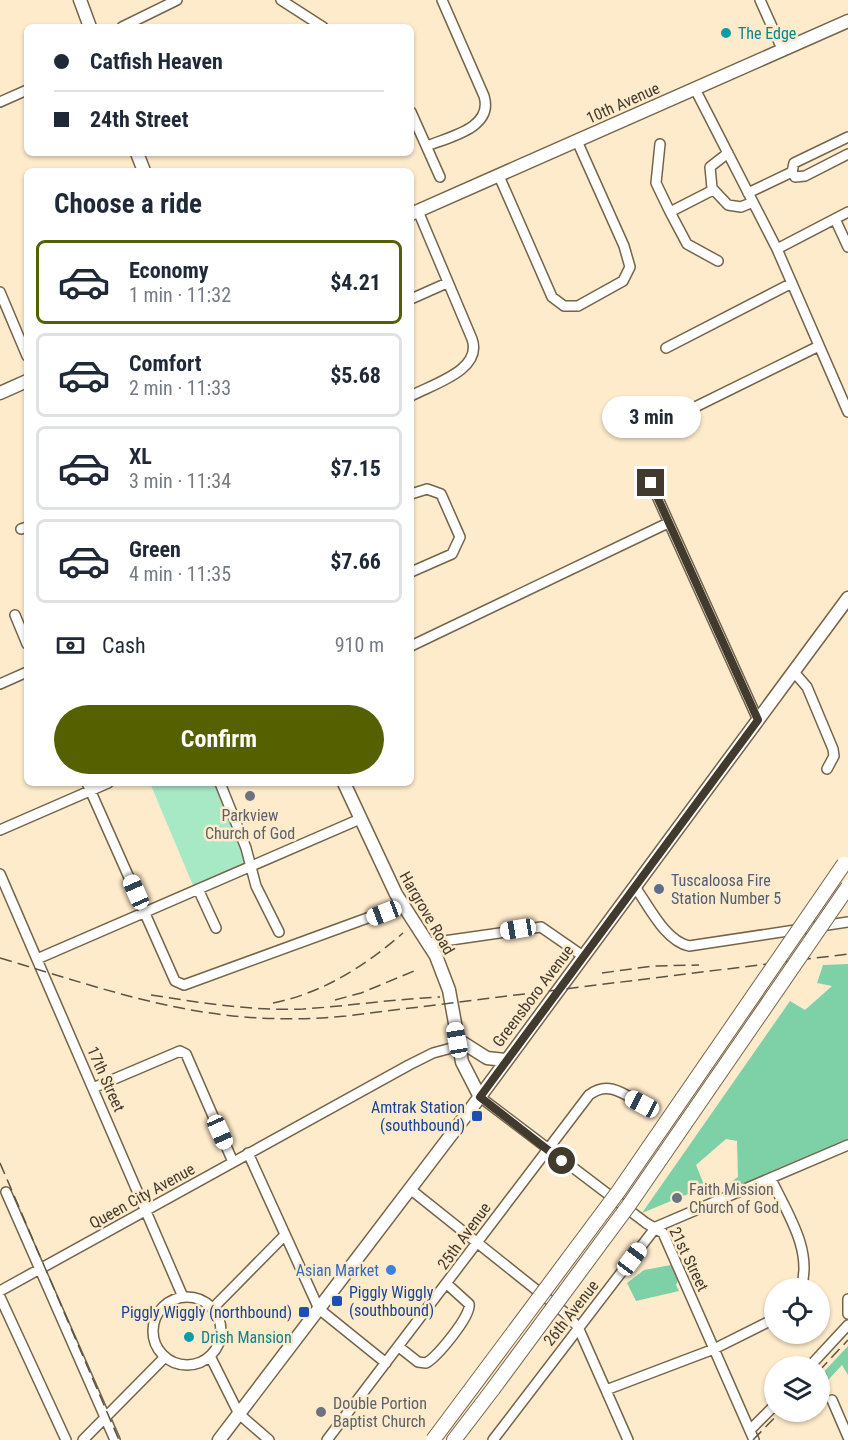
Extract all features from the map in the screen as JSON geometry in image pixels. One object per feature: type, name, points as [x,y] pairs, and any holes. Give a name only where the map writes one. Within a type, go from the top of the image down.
[{"type":"highway","points":[[433,1440],[574,1254],[846,861]]},
{"type":"highway","points":[[454,1440],[623,1214],[848,887]]},
{"type":"main road","points":[[80,0],[89,24]]},
{"type":"main road","name":"10th Avenue","points":[[414,213],[846,25]]},
{"type":"main road","points":[[0,393],[24,382]]},
{"type":"main road","name":"Greensboro Avenue","points":[[219,1440],[480,1097],[505,1060],[848,598]]},
{"type":"main road","name":"Hargrove Road","points":[[345,786],[403,905],[429,943],[449,990],[458,1043],[468,1076],[480,1097]]},
{"type":"main road","points":[[458,1043],[487,1058],[505,1060]]},
{"type":"street","points":[[128,24],[177,0]]},
{"type":"street","points":[[281,0],[318,24]]},
{"type":"street","points":[[427,146],[472,127],[486,111],[484,96],[442,0]]},
{"type":"street","points":[[760,0],[783,51]]},
{"type":"street","points":[[695,89],[777,249],[848,412]]},
{"type":"street","points":[[0,102],[24,91]]},
{"type":"street","points":[[414,118],[440,177]]},
{"type":"street","points":[[728,153],[710,167],[713,190],[728,205],[741,207],[750,197],[792,172],[794,164],[848,137]]},
{"type":"street","points":[[499,176],[548,290],[557,302],[571,308],[578,306],[623,281],[630,267],[624,246],[577,141]]},
{"type":"street","points":[[660,144],[656,183],[670,212],[687,244],[718,261]]},
{"type":"street","points":[[792,172],[795,177],[806,176],[848,154]]},
{"type":"street","points":[[670,212],[713,190]]},
{"type":"street","points":[[777,249],[848,212]]},
{"type":"street","points":[[414,213],[472,339],[474,353],[471,360],[460,370],[414,394]]},
{"type":"street","points":[[835,219],[848,247]]},
{"type":"street","points":[[414,298],[447,282]]},
{"type":"street","points":[[666,348],[792,283]]},
{"type":"street","points":[[0,292],[24,349]]},
{"type":"street","points":[[684,413],[819,346]]},
{"type":"street","points":[[651,483],[758,720]]},
{"type":"street","points":[[414,493],[427,489],[441,494],[460,537],[457,548],[452,554],[414,572]]},
{"type":"street","points":[[414,645],[668,523]]},
{"type":"street","points":[[15,615],[24,637]]},
{"type":"street","points":[[794,672],[807,687],[832,749],[834,756],[827,769]]},
{"type":"street","points":[[0,684],[24,673]]},
{"type":"street","points":[[221,786],[252,866],[256,886],[279,932]]},
{"type":"street","points":[[0,830],[89,787],[175,981],[184,985],[403,905]]},
{"type":"street","points":[[37,959],[360,819]]},
{"type":"street","name":"17th Street","points":[[0,874],[183,1297]]},
{"type":"street","points":[[635,887],[670,936],[682,945],[696,945],[848,922]]},
{"type":"street","points":[[198,889],[216,928]]},
{"type":"street","points":[[429,943],[541,927],[583,956]]},
{"type":"street","name":"Queen City Avenue","points":[[0,1291],[423,1058],[458,1043]]},
{"type":"street","points":[[93,1088],[180,1051],[186,1054],[233,1162]]},
{"type":"street","name":"25th Avenue","points":[[327,1440],[595,1090],[609,1088],[642,1104]]},
{"type":"street","name":"21st Street","points":[[480,1097],[547,1150],[663,1233],[754,1440]]},
{"type":"street","name":"26th Avenue","points":[[497,1438],[578,1327],[656,1227],[848,1145]]},
{"type":"street","points":[[248,1154],[319,1309],[386,1363]]},
{"type":"street","points":[[771,1179],[800,1239],[804,1278]]},
{"type":"street","points":[[410,1190],[564,1312],[578,1327],[628,1440]]},
{"type":"street","points":[[6,1192],[115,1440]]},
{"type":"street","points":[[213,1308],[284,1236]]},
{"type":"street","points":[[399,1347],[418,1362],[426,1363],[437,1354],[468,1314],[469,1304],[447,1284]]},
{"type":"street","points":[[0,1297],[66,1440]]},
{"type":"street","points":[[183,1297],[198,1298],[213,1308],[221,1331],[218,1345],[210,1356],[199,1363],[184,1365],[165,1357],[156,1344],[154,1323],[164,1305],[183,1297]]},
{"type":"street","points":[[848,1299],[848,1314]]},
{"type":"street","points":[[606,1390],[714,1349],[764,1324]]},
{"type":"street","points":[[819,1356],[848,1325]]},
{"type":"street","points":[[210,1356],[239,1414],[269,1440]]},
{"type":"street","points":[[83,1440],[165,1357]]},
{"type":"street","points":[[832,1400],[848,1436],[836,1440]]},
{"type":"street","points":[[750,1430],[764,1416]]},
{"type":"green space","points":[[151,786],[221,786],[251,866],[195,890]]},
{"type":"green space","points":[[848,964],[848,1139],[728,1192],[728,1184],[738,1177],[737,1141],[726,1139],[696,1165],[705,1187],[642,1213],[790,1001],[805,1010],[832,986],[817,983],[823,965]]},
{"type":"green space","points":[[671,1265],[678,1281],[676,1285],[679,1291],[636,1301],[627,1283],[644,1270]]},
{"type":"green space","points":[[848,1346],[848,1375],[842,1365],[830,1378],[830,1365]]},
{"type":"railway","points":[[273,1003],[309,992],[342,977],[403,933]]},
{"type":"railway","points":[[0,958],[170,1006],[253,1018],[298,1019],[346,1016],[848,954]]},
{"type":"railway","points":[[602,973],[653,966],[699,965]]},
{"type":"railway","points":[[335,1000],[361,993],[419,969]]},
{"type":"railway","points":[[151,995],[265,1009],[320,1008],[440,997]]},
{"type":"railway","points":[[0,1163],[119,1440]]},
{"type":"railway","points":[[830,1359],[848,1340]]},
{"type":"railway","points":[[753,1440],[770,1422]]},
{"type":"place","name":"The Edge","points":[[726,33]]},
{"type":"place","name":"Parkview Church of God","points":[[250,796]]},
{"type":"place","name":"Tuscaloosa Fire Station Number 5","points":[[659,889]]},
{"type":"place","name":"Amtrak Station (southbound)","points":[[477,1116]]},
{"type":"place","name":"Faith Mission Church of God","points":[[677,1198]]},
{"type":"place","name":"Asian Market","points":[[391,1270]]},
{"type":"place","name":"Piggly Wiggly (southbound)","points":[[337,1301]]},
{"type":"place","name":"Piggly Wiggly (northbound)","points":[[304,1312]]},
{"type":"place","name":"Drish Mansion","points":[[189,1337]]},
{"type":"place","name":"Double Portion Baptist Church","points":[[321,1412]]},
{"type":"route","points":[[562,1161],[480,1097],[505,1060],[758,720],[651,483]]}]
